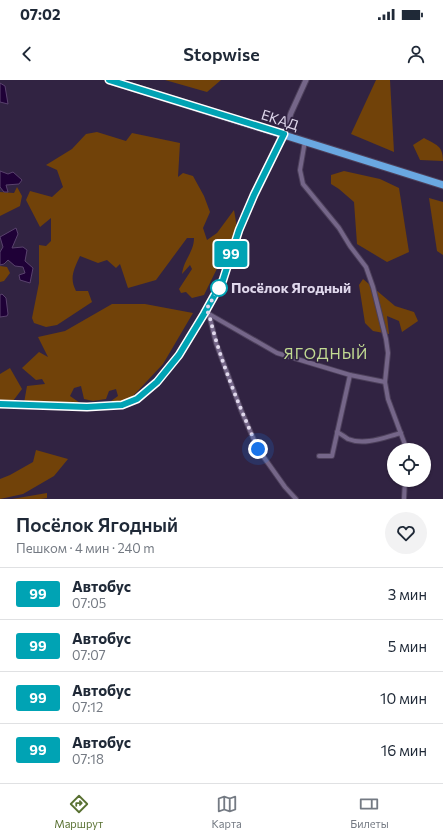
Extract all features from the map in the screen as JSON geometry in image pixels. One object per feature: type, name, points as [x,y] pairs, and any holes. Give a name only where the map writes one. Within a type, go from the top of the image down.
[{"type":"highway","name":"ЕКАД","points":[[109,80],[443,185]]},
{"type":"street","points":[[0,404],[100,407],[122,405],[137,399],[157,382],[179,355],[208,312],[225,275],[239,230],[254,195],[284,134],[291,113],[306,80]]},
{"type":"street","points":[[305,141],[301,168],[303,184],[339,228],[350,246],[366,267],[373,287],[388,353],[384,382],[388,399],[405,443]]},
{"type":"street","points":[[297,161],[301,168]]},
{"type":"street","points":[[208,312],[277,353],[350,375],[384,382]]},
{"type":"street","points":[[208,312],[216,343],[241,410],[258,449],[285,487],[296,499]]},
{"type":"street","points":[[319,456],[332,456],[350,375]]},
{"type":"street","points":[[338,432],[348,439],[358,441],[371,441],[401,433]]},
{"type":"street","points":[[404,499],[405,487]]},
{"type":"shaded area","points":[[165,80],[221,80],[207,92]]},
{"type":"shaded area","points":[[376,80],[390,80],[394,152],[351,134]]},
{"type":"shaded area","points":[[0,83],[5,86],[8,104],[0,102]]},
{"type":"shaded area","points":[[97,132],[126,141],[132,133],[180,143],[178,177],[183,173],[193,176],[204,196],[210,212],[203,228],[207,240],[217,233],[234,210],[237,228],[204,295],[192,298],[186,292],[181,293],[179,289],[192,269],[190,265],[182,274],[194,243],[194,238],[187,238],[156,280],[128,288],[120,264],[116,268],[107,260],[98,263],[80,256],[73,274],[74,286],[76,291],[88,291],[92,302],[57,325],[46,327],[34,323],[32,318],[39,283],[39,245],[46,246],[51,241],[51,218],[40,227],[26,200],[30,191],[52,197],[63,187],[57,170],[46,165],[72,149],[86,134]]},
{"type":"shaded area","points":[[424,138],[438,146],[442,152],[443,161],[420,160],[413,145]]},
{"type":"shaded area","points":[[0,171],[8,174],[13,172],[22,180],[19,184],[6,185],[8,192],[4,192],[0,187]]},
{"type":"shaded area","points":[[344,171],[380,179],[399,188],[409,252],[387,262],[357,244],[354,202],[331,184],[331,175]]},
{"type":"shaded area","points":[[17,187],[22,196],[20,206],[0,216],[0,192],[14,193]]},
{"type":"shaded area","points":[[429,198],[443,202],[443,255],[437,251]]},
{"type":"shaded area","points":[[16,228],[18,234],[12,248],[23,247],[27,250],[25,261],[33,268],[30,283],[20,280],[19,275],[25,273],[23,267],[15,266],[8,260],[4,264],[0,265],[0,252],[3,247],[0,237]]},
{"type":"shaded area","points":[[0,266],[7,267],[10,273],[4,281],[0,282]]},
{"type":"shaded area","points":[[363,279],[395,306],[414,312],[418,321],[402,332],[399,321],[387,316],[389,334],[373,331],[365,323],[359,285]]},
{"type":"shaded area","points":[[2,294],[6,298],[8,314],[7,316],[0,317],[0,295]]},
{"type":"shaded area","points":[[112,304],[145,304],[193,313],[163,364],[133,396],[120,403],[111,401],[118,396],[116,389],[109,391],[106,399],[93,401],[84,399],[81,386],[74,388],[70,396],[80,403],[24,403],[27,386],[45,384],[42,379],[36,380],[22,368],[39,352],[48,357],[38,337],[65,331]]},
{"type":"shaded area","points":[[10,368],[22,389],[13,401],[0,400],[0,374]]},
{"type":"shaded area","points":[[36,450],[68,459],[54,476],[23,494],[0,499],[0,479],[33,462]]},
{"type":"shaded area","points":[[47,493],[47,498],[12,499]]},
{"type":"bus line","name":"99","points":[[0,404],[87,407],[122,405],[137,399],[157,382],[179,355],[223,280],[239,230],[254,195],[284,134],[109,80]]},
{"type":"place","name":"Посёлок Ягодный","points":[[219,288]]},
{"type":"district","name":"ЯГОДНЫЙ","points":[[326,354]]},
{"type":"route","points":[[219,288],[206,310],[209,314],[216,343],[241,410],[258,449]]}]
